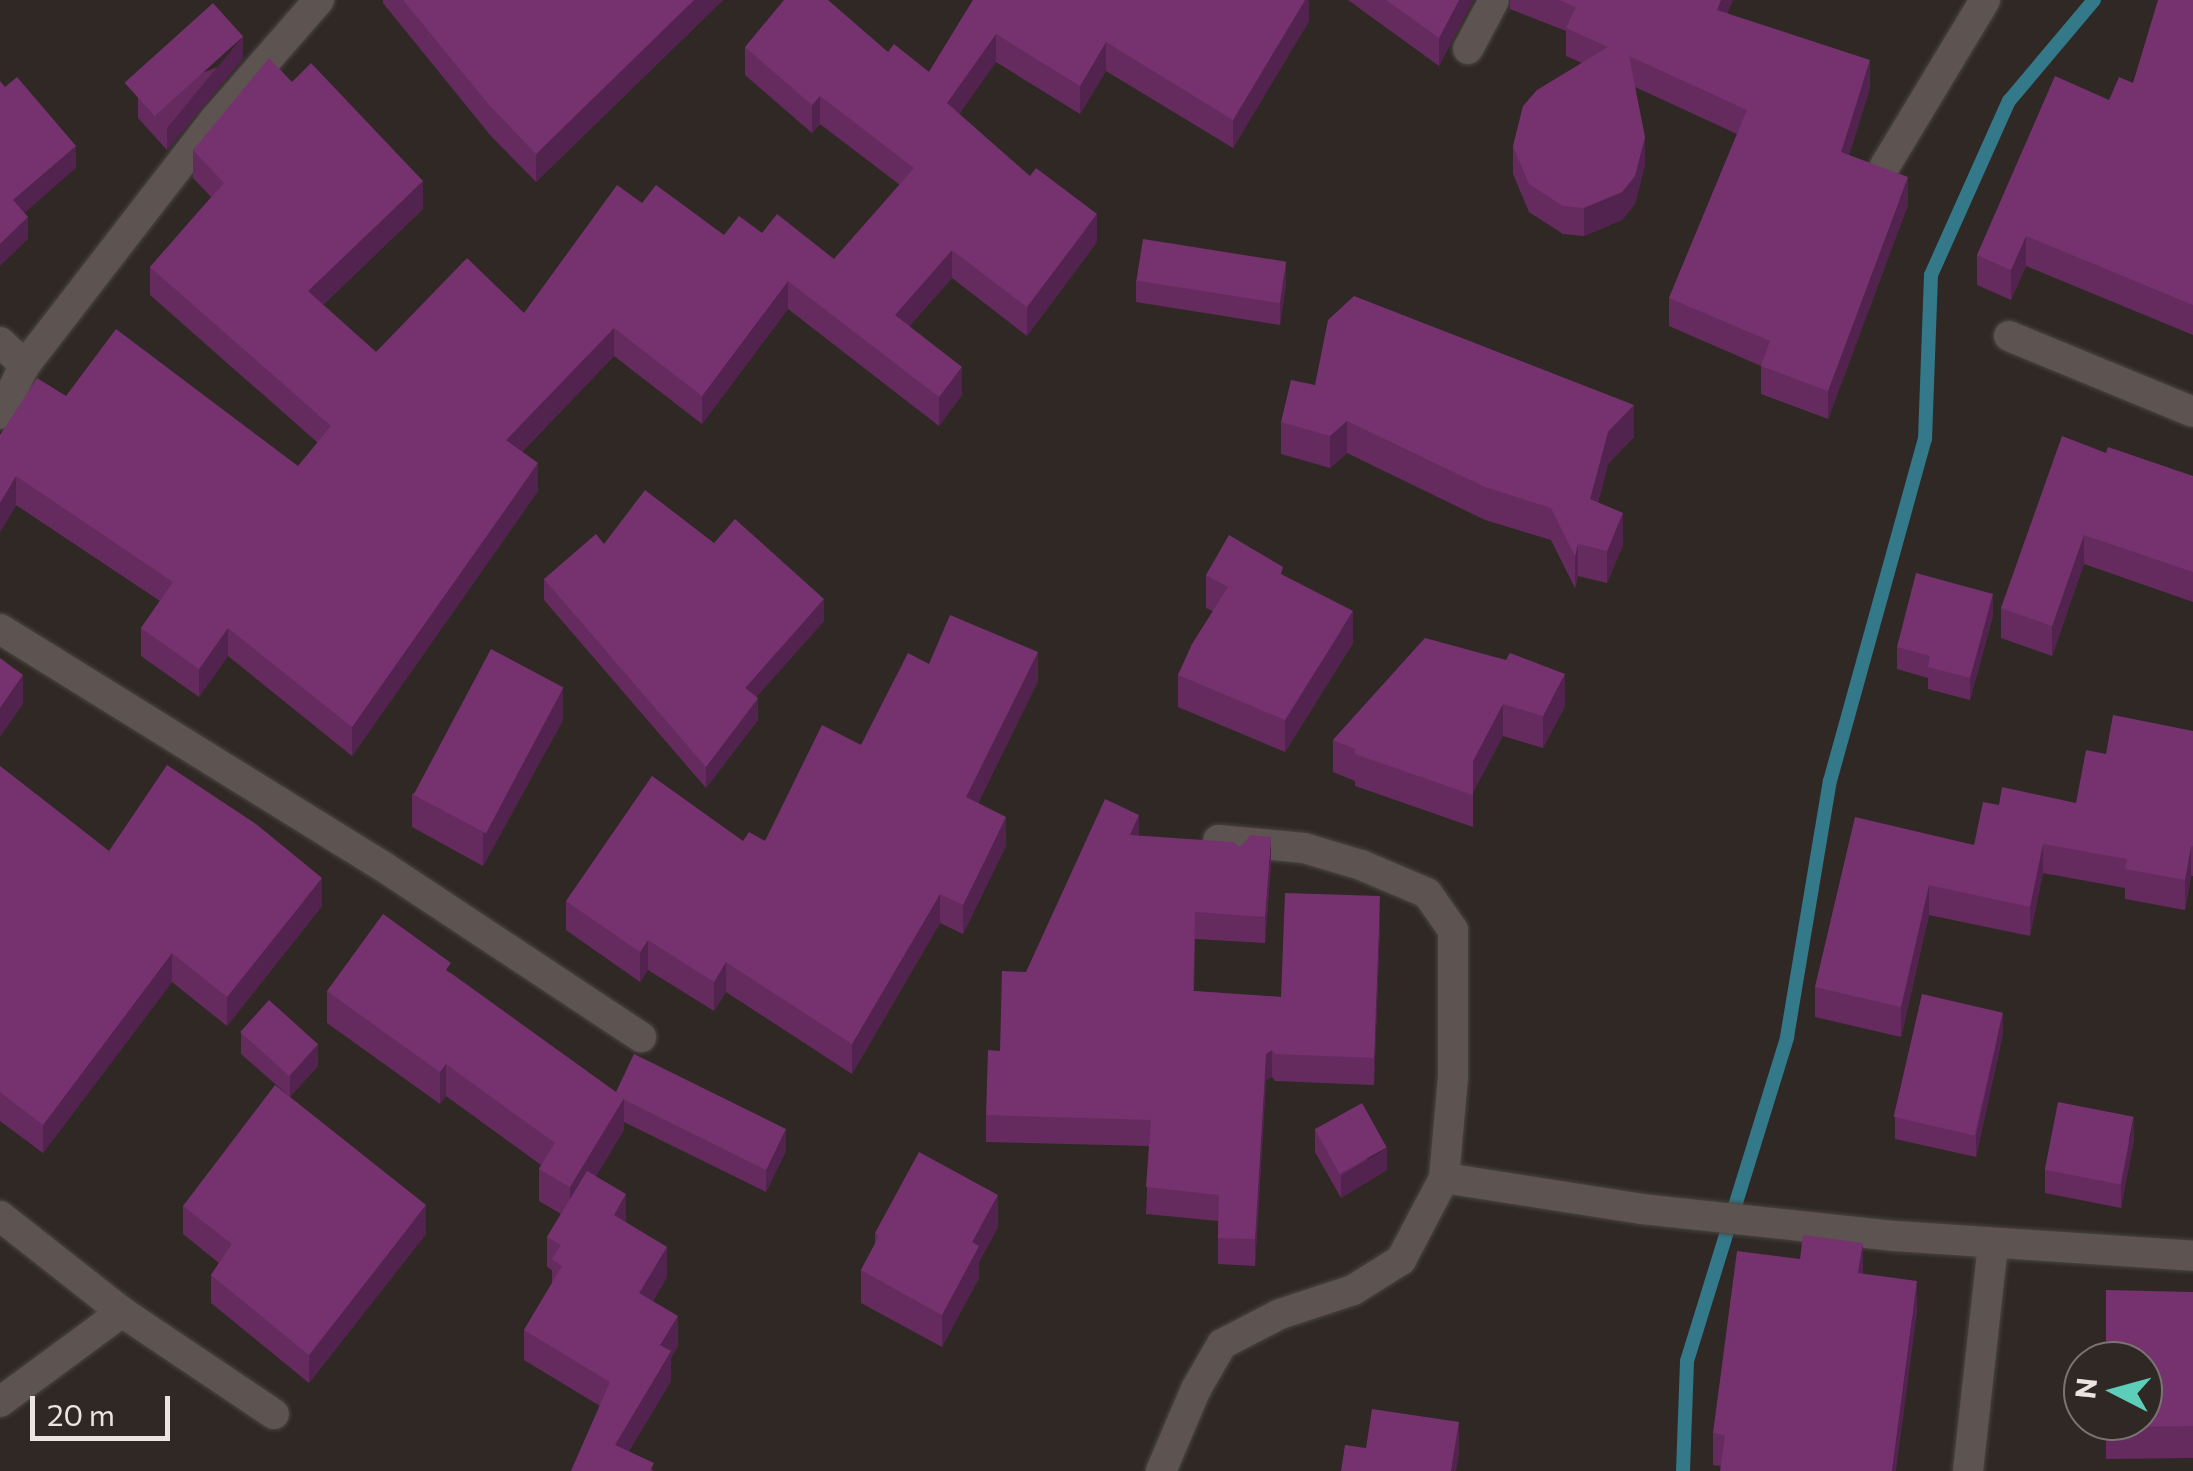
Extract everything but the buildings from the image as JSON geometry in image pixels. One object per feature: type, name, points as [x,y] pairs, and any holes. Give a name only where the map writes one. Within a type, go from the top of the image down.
[{"type":"street","points":[[0,414],[26,365],[216,118],[319,0]]},
{"type":"street","points":[[1468,49],[1494,0]]},
{"type":"street","points":[[1885,166],[1986,0]]},
{"type":"street","points":[[2009,336],[2193,412]]},
{"type":"street","points":[[0,342],[26,365]]},
{"type":"street","points":[[0,629],[382,865],[641,1037]]},
{"type":"street","points":[[1161,1471],[1196,1389],[1222,1344],[1280,1314],[1353,1290],[1401,1260],[1444,1178],[1452,1078],[1453,930],[1427,894],[1361,865],[1304,848],[1218,840]]},
{"type":"street","points":[[1444,1178],[1706,1216],[1992,1243],[2193,1256]]},
{"type":"street","points":[[0,1216],[122,1312],[274,1414]]},
{"type":"street","points":[[1968,1471],[1992,1243]]},
{"type":"street","points":[[0,1402],[122,1312]]},
{"type":"waterway","points":[[1683,1471],[1687,1361],[1787,1037],[1830,781],[1925,439],[1931,275],[2009,101],[2094,0]]}]
